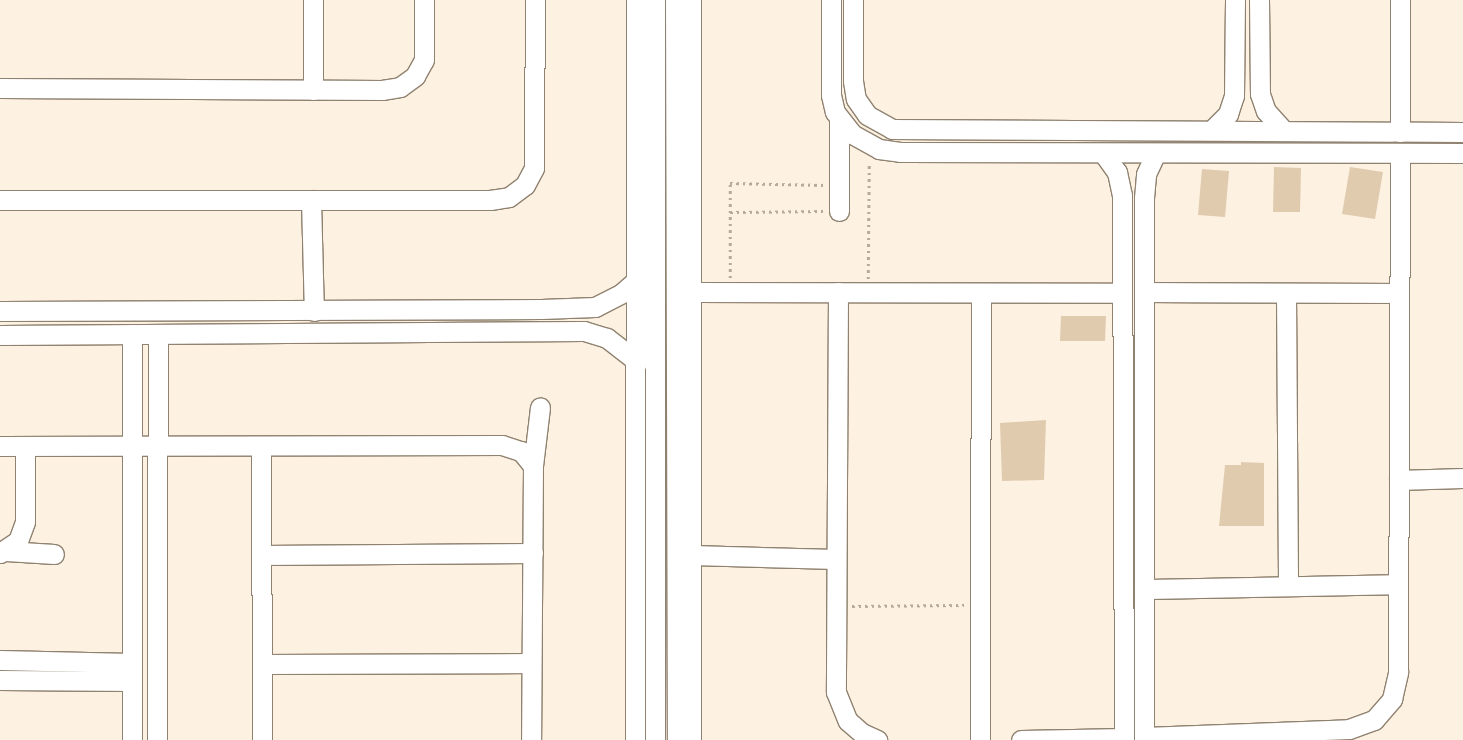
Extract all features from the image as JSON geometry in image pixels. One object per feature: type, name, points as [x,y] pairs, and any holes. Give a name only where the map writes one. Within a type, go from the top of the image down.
[{"type":"street","points":[[313,0],[313,90]]},
{"type":"street","points":[[0,88],[382,90],[400,87],[415,76],[424,60],[424,0]]},
{"type":"street","points":[[0,200],[490,200],[509,197],[525,185],[534,168],[535,0]]},
{"type":"street","points":[[635,740],[638,362],[636,0]]},
{"type":"street","points":[[655,0],[655,740]]},
{"type":"street","points":[[675,0],[684,470],[691,555],[694,735]]},
{"type":"street","points":[[676,740],[691,292],[691,0]]},
{"type":"street","points":[[831,0],[832,95],[839,120],[838,211]]},
{"type":"street","points":[[853,0],[854,90],[860,108],[883,126],[901,130],[1463,132]]},
{"type":"street","points":[[1212,130],[1228,114],[1234,96],[1235,0]]},
{"type":"street","points":[[1259,0],[1260,94],[1266,111],[1284,131]]},
{"type":"street","points":[[1400,0],[1400,132]]},
{"type":"street","points":[[1234,96],[1249,102],[1260,94]]},
{"type":"street","points":[[839,120],[852,134],[870,145],[900,152],[1463,153]]},
{"type":"street","points":[[1021,740],[1124,739],[1122,187],[1113,165],[1103,152]]},
{"type":"street","points":[[1156,153],[1144,186],[1144,738],[1358,728],[1374,720],[1392,699],[1397,682],[1400,153]]},
{"type":"street","points":[[1122,187],[1131,182],[1144,186]]},
{"type":"street","points":[[312,200],[314,311]]},
{"type":"street","points":[[0,311],[542,310],[594,307],[622,293],[638,279]]},
{"type":"street","points":[[691,292],[1122,293]]},
{"type":"street","points":[[838,292],[835,681],[838,702],[855,728],[877,740]]},
{"type":"street","points":[[1144,292],[1400,293]]},
{"type":"street","points":[[980,740],[981,293]]},
{"type":"street","points":[[1286,293],[1288,586]]},
{"type":"street","points":[[542,310],[544,331]]},
{"type":"street","points":[[0,335],[544,331],[597,334],[618,345],[638,362]]},
{"type":"street","points":[[132,334],[132,740]]},
{"type":"street","points":[[158,334],[158,740]]},
{"type":"street","points":[[531,740],[533,466],[540,407]]},
{"type":"street","points":[[0,446],[502,445],[521,450],[533,466]]},
{"type":"street","points":[[3,552],[18,541],[25,522],[25,446]]},
{"type":"street","points":[[262,446],[262,740]]},
{"type":"street","points":[[1399,480],[1463,478]]},
{"type":"street","points":[[3,552],[54,554]]},
{"type":"street","points":[[261,555],[533,553]]},
{"type":"street","points":[[691,555],[836,560]]},
{"type":"street","points":[[1144,589],[1398,584]]},
{"type":"street","points":[[0,660],[132,672]]},
{"type":"street","points":[[262,664],[531,663]]},
{"type":"street","points":[[0,680],[132,672]]},
{"type":"path","points":[[868,292],[870,145]]},
{"type":"path","points":[[730,292],[730,184],[839,185]]},
{"type":"path","points":[[730,212],[838,211]]},
{"type":"path","points":[[836,606],[980,605]]},
{"type":"building","points":[[1274,167],[1301,168],[1300,212],[1273,212]]},
{"type":"building","points":[[1350,167],[1383,172],[1375,219],[1342,214]]},
{"type":"building","points":[[1202,169],[1229,171],[1225,217],[1198,215]]},
{"type":"building","points":[[1061,316],[1106,316],[1105,341],[1060,341]]},
{"type":"building","points":[[1046,420],[1044,480],[1002,481],[1000,423]]},
{"type":"building","points":[[1241,462],[1264,463],[1264,526],[1219,526],[1225,465],[1241,465]]}]
